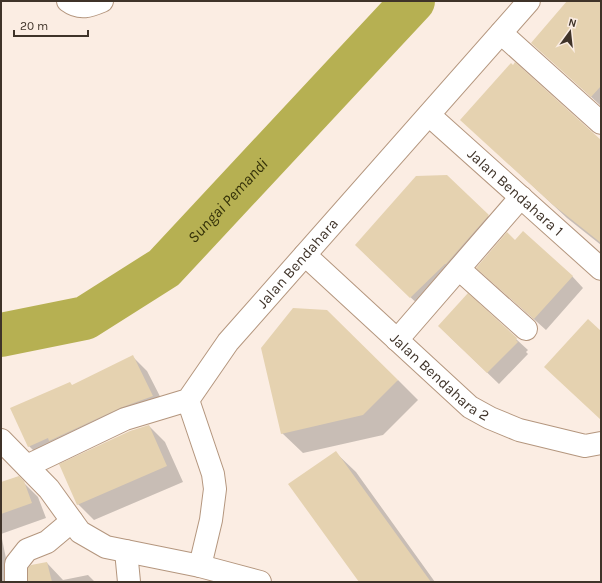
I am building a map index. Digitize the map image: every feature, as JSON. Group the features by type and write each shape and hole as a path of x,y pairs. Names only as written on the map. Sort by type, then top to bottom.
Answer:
{"street":[{"path":"68,1 76,6 84,7 102,1"},
{"name":"Jalan Bendahara","path":"188,400 228,342 529,1"},
{"path":"501,33 600,120"},
{"name":"Jalan Bendahara 1","path":"429,115 601,269"},
{"path":"398,340 521,197"},
{"name":"Jalan Bendahara 2","path":"305,255 470,407 490,418 519,430 585,446 601,443"},
{"path":"459,269 526,329"},
{"path":"27,466 125,419 188,400 213,474 215,489 211,520 200,566"},
{"path":"1,440 49,489 80,532 106,547 200,566 260,582"},
{"path":"16,582 16,564 27,550 47,542 72,520"},
{"path":"126,551 129,582"}],"building":[{"path":"567,1 601,1 601,86 591,97 531,43"},
{"path":"515,62 601,140 601,243 552,204 460,120 511,63 513,65"},
{"path":"447,175 489,215 446,264 410,298 355,245 416,176"},
{"path":"523,231 573,276 534,319 476,268 507,232 515,240"},
{"path":"468,293 517,338 516,340 518,342 487,373 438,326"},
{"path":"293,308 327,310 398,380 363,415 281,434 261,348"},
{"path":"588,319 601,331 601,420 544,367"},
{"path":"133,355 153,396 120,408 49,441 48,438 28,447 10,408 70,382 72,385"},
{"path":"149,425 167,466 77,505 59,464 130,431"},
{"path":"336,451 431,582 359,582 288,484"},
{"path":"19,476 24,481 32,503 1,514 1,482"},
{"path":"47,562 52,582 28,582 28,568 31,565"}],"waterway":[{"name":"Sungai Pemandi","path":"1,335 85,318 164,268 413,1"}]}
